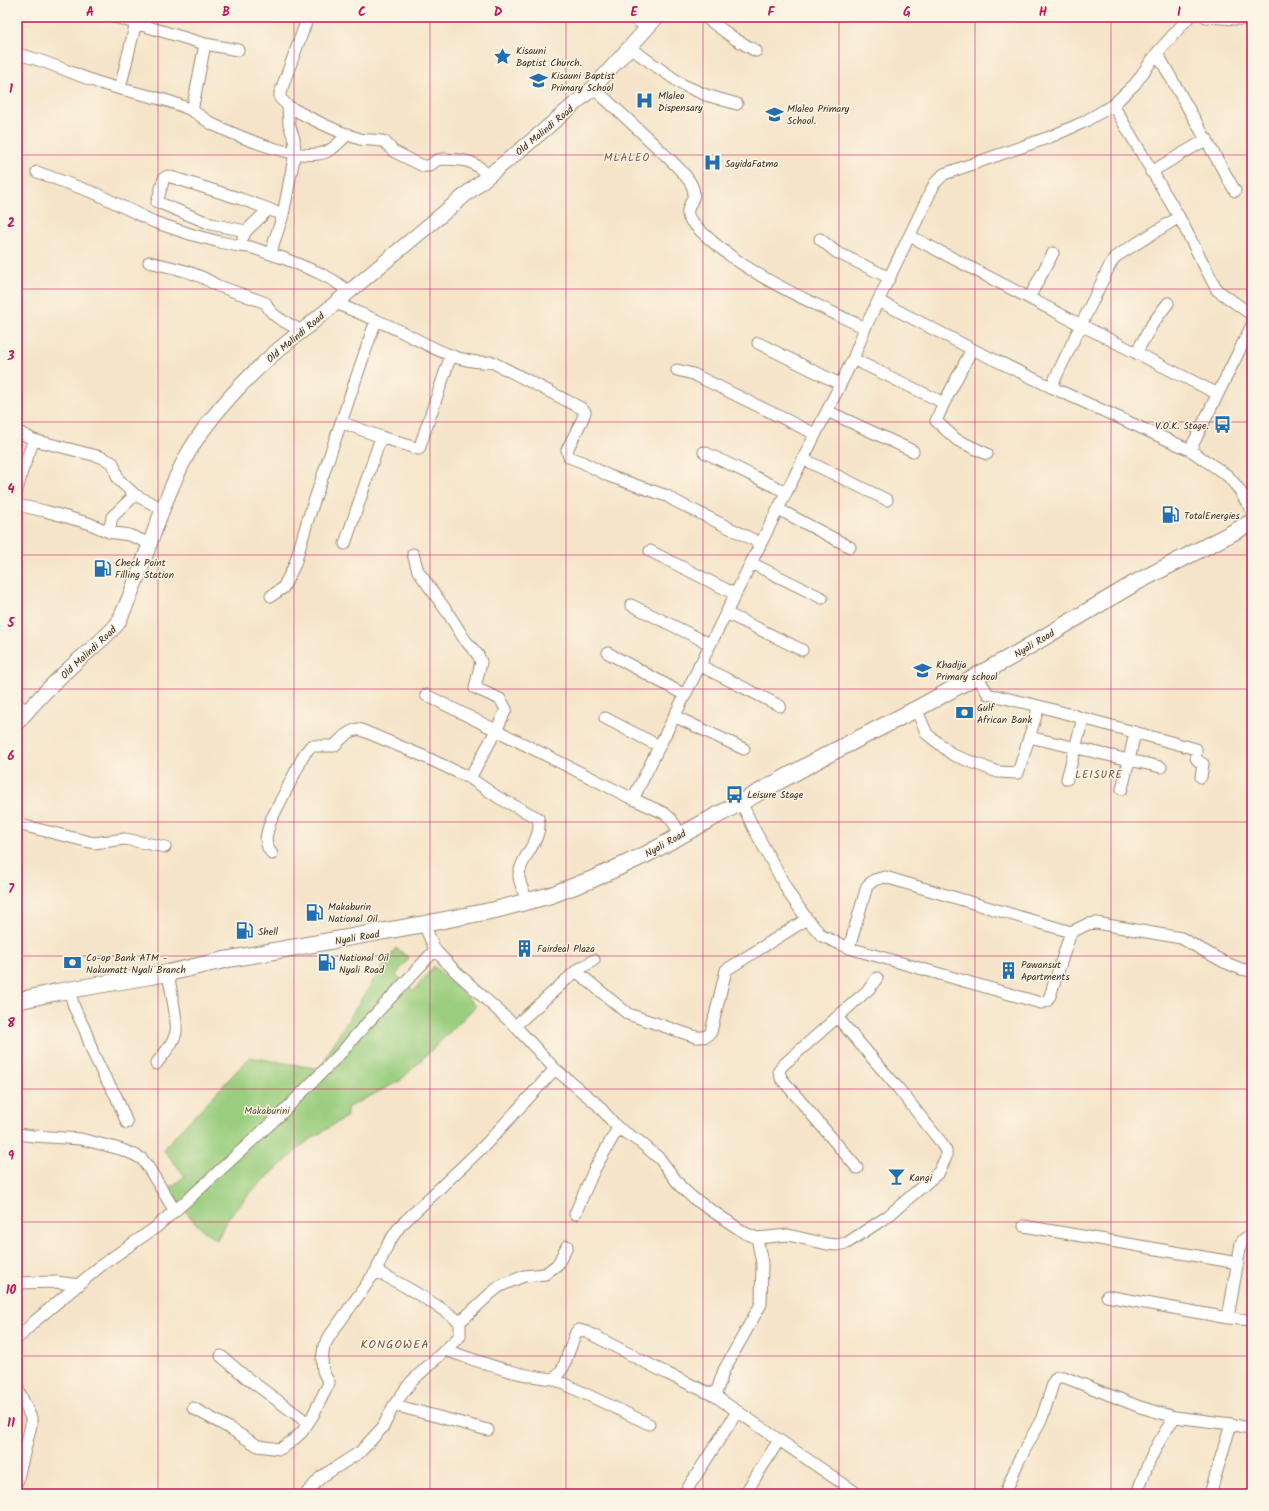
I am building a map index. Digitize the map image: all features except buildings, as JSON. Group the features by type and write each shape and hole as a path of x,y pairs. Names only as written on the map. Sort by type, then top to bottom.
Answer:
{"highway":[{"name":"Nyali Road","path":"17,1001 69,989 168,973 224,960 495,910 551,895 599,877 647,854 824,757 977,676 1135,583 1252,522"}],"main road":[{"name":"Old Malindi Road","path":"20,713 118,623 151,544 162,509 186,457 214,417 232,396 270,357 529,143 593,88 657,17"}],"street":[{"path":"115,17 137,20 205,44 238,50"},
{"path":"308,17 280,93 280,98 288,106 309,118 348,134 367,140 385,142 393,151 423,166 430,166 437,160 461,160 470,162 479,167 488,176"},
{"path":"632,17 647,28"},
{"path":"705,17 735,39 756,51"},
{"path":"633,799 853,359 865,328 934,183 944,174 1050,137 1084,122 1113,105 1135,84 1157,52 1189,17"},
{"path":"1206,17 1248,19"},
{"path":"120,88 137,20"},
{"path":"192,111 205,44"},
{"path":"630,48 683,85 706,95 737,104"},
{"path":"1157,52 1234,190"},
{"path":"17,54 33,57 71,73 120,88 153,96 192,111 214,125 253,142 282,150 308,155 325,153 348,134"},
{"path":"593,88 677,167 692,186 694,196 687,214 691,221 717,246 729,256 788,291 865,328"},
{"path":"1113,105 1151,172 1179,217 1217,290 1252,315"},
{"path":"271,254 283,215 295,152 294,139 289,124 288,106"},
{"path":"1151,172 1206,139"},
{"path":"37,172 97,194 154,222 193,235 239,246 250,247 271,254 317,272 333,280 348,291"},
{"path":"246,231 211,224 157,202 164,178 168,176 185,181 283,215"},
{"path":"239,246 246,231 269,209"},
{"path":"1051,387 1115,257 1179,217"},
{"path":"910,236 1081,326 1218,394"},
{"path":"820,239 836,252 890,278"},
{"path":"1029,298 1053,253"},
{"path":"149,262 178,269 210,280 216,285 266,303 274,315 302,331"},
{"path":"879,301 972,349 1051,387 1190,450 1228,476 1238,488 1252,511"},
{"path":"336,303 397,329 424,345 479,363 492,362 581,408 585,412 567,450 569,457 609,476 667,496 760,543"},
{"path":"1136,353 1152,323 1168,303"},
{"path":"271,596 283,588 295,564 308,519 376,320"},
{"path":"1190,450 1252,324"},
{"path":"758,343 840,384"},
{"path":"972,349 936,421 957,440 987,454"},
{"path":"341,422 419,449 451,355"},
{"path":"853,359 944,403"},
{"path":"677,370 693,374 815,434"},
{"path":"827,411 913,451"},
{"path":"17,431 34,440 101,457 113,463 118,479 135,495 162,509"},
{"path":"345,544 381,437"},
{"path":"17,490 22,471 34,440"},
{"path":"704,452 786,492"},
{"path":"802,459 887,500"},
{"path":"109,532 112,517 135,495"},
{"path":"17,505 45,510 81,521 109,532 129,535 151,544"},
{"path":"778,510 850,548"},
{"path":"650,551 735,594"},
{"path":"413,554 418,571 465,640 478,655 480,662 475,688 500,699 506,709 496,731 470,778"},
{"path":"751,563 822,598"},
{"path":"631,605 710,644"},
{"path":"726,613 802,650"},
{"path":"608,653 685,695"},
{"path":"700,665 780,706"},
{"path":"977,676 988,694 1039,706 1196,749 1195,757 1197,761 1203,764 1201,777"},
{"path":"426,695 633,799 664,813 671,819 681,835"},
{"path":"916,709 927,734 953,755 998,772 1018,773 1039,706"},
{"path":"674,716 744,749"},
{"path":"605,718 659,746"},
{"path":"1067,780 1074,748 1083,718"},
{"path":"272,854 267,847 267,832 305,753 311,746 334,746 352,730 359,729 470,778 499,798 538,818 540,825 538,834 521,868 519,876 527,901"},
{"path":"1122,789 1135,732"},
{"path":"1030,737 1161,767"},
{"path":"741,802 790,895 807,919 822,936 849,948 1041,1003 1047,1001 1050,996 1071,932"},
{"path":"17,824 94,843 125,839 165,847"},
{"path":"849,948 867,886 874,880 885,877 1071,932 1088,924 1096,923 1181,938 1224,962 1241,969 1252,971"},
{"path":"576,971 628,1014 696,1037 704,1037 708,1036 711,1032 726,970 807,919"},
{"path":"424,924 435,950 454,970 515,1026 555,1069 597,1104 618,1128 640,1142 660,1159 682,1187 693,1198 745,1233 757,1238 788,1235 827,1244 837,1245 847,1243 888,1216 939,1172 944,1164 946,1151 940,1141 898,1088 837,1017"},
{"path":"17,1339 103,1264 155,1228 232,1160 309,1087 435,950"},
{"path":"515,1026 576,971 594,960"},
{"path":"156,1064 170,1045 176,1033 168,973"},
{"path":"857,1168 781,1078 779,1071 782,1066 868,989 877,978"},
{"path":"69,989 74,1007 85,1030 93,1053 116,1096 127,1123"},
{"path":"193,1408 258,1446 280,1449 302,1432 329,1383 323,1371 322,1360 324,1346 376,1271 389,1242 400,1226 486,1144 555,1069"},
{"path":"575,1214 594,1170 618,1128"},
{"path":"17,1134 81,1139 120,1149 134,1155 142,1159 148,1167 175,1211"},
{"path":"1024,1226 1238,1263"},
{"path":"1228,1318 1241,1243 1243,1238 1246,1236 1252,1236"},
{"path":"715,1396 724,1370 761,1304 762,1263 757,1238"},
{"path":"306,1494 321,1477 360,1452 383,1427 394,1405 412,1382 460,1336 460,1322 500,1286 524,1276 545,1274 558,1264 567,1246"},
{"path":"376,1271 418,1294 460,1322"},
{"path":"17,1283 56,1282 79,1285"},
{"path":"1107,1296 1228,1318 1252,1320"},
{"path":"554,1379 563,1368 576,1332 579,1330 587,1332 666,1373 715,1396 858,1494"},
{"path":"445,1350 511,1372 554,1379 649,1424"},
{"path":"221,1356 247,1378 308,1423"},
{"path":"1005,1494 1018,1462 1042,1418 1054,1381 1057,1377 1064,1377 1140,1406 1175,1417 1231,1424 1252,1429"},
{"path":"17,1388 31,1418 31,1425 17,1482"},
{"path":"394,1405 488,1430"},
{"path":"684,1494 737,1412"},
{"path":"1137,1494 1144,1473 1162,1434 1175,1417"},
{"path":"1210,1494 1231,1424"},
{"path":"745,1494 779,1440"}],"green space":[{"name":"Makaburini","path":"396,948 409,958 396,975 414,991 434,966 476,1006 401,1080 347,1108 347,1116 305,1143 251,1192 227,1219 217,1240 209,1235 196,1224 169,1189 185,1176 163,1149 250,1057 320,1069 347,1022"}],"place":[{"name":"Kisauni Baptist Church.","path":"503,56"},
{"name":"Kisauni Baptist Primary School","path":"538,81"},
{"name":"Mlaleo Dispensary","path":"645,101"},
{"name":"Mlaleo Primary School.","path":"774,114"},
{"name":"SayidaFatma","path":"712,163"},
{"name":"V.O.K. Stage.","path":"1222,425"},
{"name":"TotalEnergies","path":"1171,515"},
{"name":"Check Point Filling Station","path":"102,568"},
{"name":"Khadija Primary school","path":"923,670"},
{"name":"Gulf African Bank","path":"964,713"},
{"name":"Leisure Stage","path":"734,794"},
{"name":"Makaburin National Oil","path":"315,912"},
{"name":"Shell","path":"245,931"},
{"name":"Fairdeal Plaza","path":"524,948"},
{"name":"Co-op Bank ATM - Nakumatt Nyali Branch","path":"73,963"},
{"name":"National Oil Nyali Road","path":"326,963"},
{"name":"Pawansut Apartments","path":"1008,970"},
{"name":"Kangi","path":"896,1177"}],"district":[{"name":"MLALEO","path":"627,157"},
{"name":"LEISURE","path":"1099,774"},
{"name":"KONGOWEA","path":"395,1344"}]}
